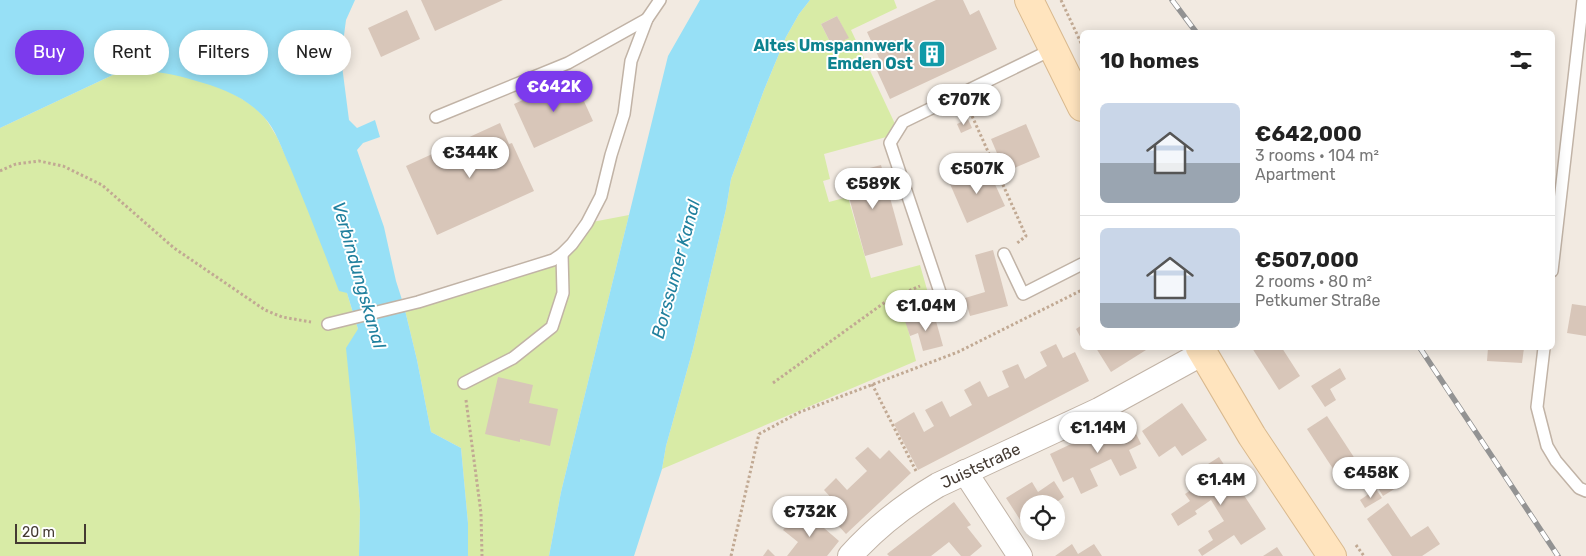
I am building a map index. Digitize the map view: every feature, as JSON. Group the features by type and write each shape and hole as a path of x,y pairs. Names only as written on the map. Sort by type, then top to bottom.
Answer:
{"main road":[{"path":"1030,0 1080,103"},
{"path":"1201,350 1252,436 1332,556"}],"street":[{"name":"Juiststraße","path":"850,556 893,515 926,492 1099,410 1201,350"},
{"path":"966,472 1020,556"}],"lane":[{"path":"328,324 418,302 553,260 562,254 572,244 587,223 601,196 624,114 631,61 648,19 660,0"},
{"path":"1555,245 1583,0"},
{"path":"436,117 568,63 648,19"},
{"path":"947,313 890,143 903,122 1053,49"},
{"path":"464,383 513,358 552,327 563,293 562,254"},
{"path":"1004,254 1023,294 1080,265"},
{"path":"1544,350 1537,406 1547,446 1556,462 1579,488 1586,491"}],"path":[{"path":"1061,0 1080,41"},
{"path":"962,93 1026,236 1004,254"},
{"path":"0,171 16,164 39,161 63,166 102,185 174,248 265,310 282,317 328,324"},
{"path":"773,383 888,300 936,279"},
{"path":"731,556 759,434 800,412 958,352 1080,291"},
{"path":"464,383 480,513 482,556"},
{"path":"872,384 926,492"}],"green space":[{"path":"810,0 894,0 897,8 851,30 896,126 890,136 824,154 830,179 823,181 829,202 848,197 871,278 920,265 934,314 906,321 916,361 662,469 666,446 693,349 726,209 731,179 764,90 786,37 799,14","holes":["837,16 848,38 832,46 821,24"]},
{"path":"169,73 198,80 214,85 243,99 266,119 277,137 347,293 358,329 355,440 360,510 359,556 0,556 0,128 113,75 169,75"},
{"path":"629,215 561,492 549,556 468,556 468,523 461,448 431,432 404,306 553,260 587,223"}],"water":[{"name":"Verbindungskanal","path":"0,0 355,0 346,20 345,30 278,30 278,75 343,75 349,120 357,128 375,120 380,137 363,143 357,150 384,227 417,360 431,432 461,448 468,523 468,556 359,556 360,510 346,348 358,329 347,293 339,291 275,133 268,121 256,109 222,89 169,74 169,30 94,30 94,75 113,75 0,128"},
{"name":"Borssumer Kanal","path":"700,0 810,0 799,14 786,37 731,179 726,209 693,349 666,446 662,469 634,556 549,556 561,492 668,56"}],"building":[{"path":"421,0 503,0 435,31"},
{"name":"Altes Umspannwerk Emden Ost","path":"936,0 963,0 970,15 979,10 997,49 890,99 873,62 879,58 867,32"},
{"path":"407,10 420,39 381,57 368,28"},
{"path":"837,16 849,38 832,46 821,24"},
{"path":"573,77 593,121 534,148 514,104"},
{"path":"968,119 972,128 961,133 957,124"},
{"path":"500,123 509,144 512,143 534,191 437,235 406,166"},
{"path":"1026,124 1040,157 1005,172 991,139"},
{"path":"881,165 903,245 865,256 843,175"},
{"path":"987,167 1005,206 967,223 950,184"},
{"path":"993,250 1008,306 970,316 965,298 985,292 975,255"},
{"path":"1572,304 1586,306 1586,336 1567,333"},
{"path":"934,314 943,346 923,351 918,333 910,336 905,321"},
{"path":"1080,326 1080,336 1076,329"},
{"path":"1056,344 1063,358 1075,352 1089,381 918,470 894,424 914,412 924,432 934,426 925,410 942,401 950,417 972,405 964,390 980,381 988,397 1009,387 1002,371 1018,364 1025,379 1047,366 1040,352"},
{"path":"1097,350 1146,350 1111,372"},
{"path":"1253,350 1283,350 1300,376 1279,390"},
{"path":"1488,350 1524,350 1522,363 1487,361"},
{"path":"1340,368 1346,379 1330,389 1336,400 1325,407 1311,386"},
{"path":"498,377 533,385 529,403 558,409 550,446 520,439 520,442 485,434"},
{"path":"1182,403 1207,440 1182,456 1175,446 1159,457 1142,431"},
{"path":"1327,416 1359,465 1339,478 1307,429"},
{"path":"1128,417 1141,444 1129,450 1137,468 1120,476 1111,459 1090,469 1098,486 1081,494 1073,477 1063,482 1050,454"},
{"path":"868,447 880,459 889,450 911,473 846,534 825,511 835,502 824,490 836,478 847,490 867,471 855,458"},
{"path":"1219,457 1266,529 1241,545 1234,535 1202,556 1198,550 1213,540 1208,531 1224,521 1211,500 1195,511 1197,514 1178,526 1171,514 1190,501 1185,494 1200,484 1194,473"},
{"path":"1383,467 1396,488 1383,496 1370,475"},
{"path":"1054,481 1063,495 1020,495 1020,520 1006,498 1032,482 1038,492"},
{"path":"1376,489 1382,498 1365,508 1360,500"},
{"path":"954,502 971,525 967,527 982,546 970,556 961,556 949,542 931,556 889,556 887,554"},
{"path":"1388,503 1411,537 1428,526 1440,544 1422,556 1392,556 1367,519"},
{"path":"798,512 815,525 817,522 839,541 827,556 787,556 798,542 783,530"},
{"path":"1072,544 1078,554 1094,544 1102,556 1055,556"},
{"path":"1277,547 1283,556 1263,556"},
{"path":"768,549 775,556 763,556"}],"railway":[{"path":"1172,0 1194,30"},
{"path":"1421,350 1558,556"}],"place":[{"name":"Altes Umspannwerk Emden Ost","path":"932,54"}]}
